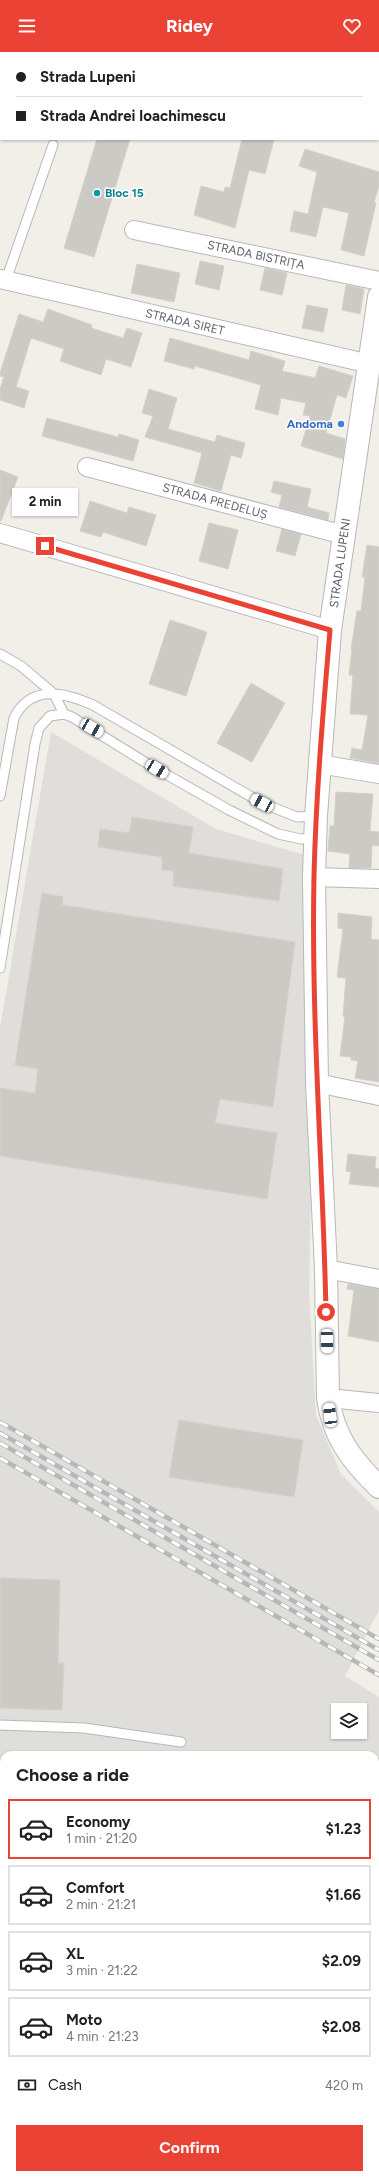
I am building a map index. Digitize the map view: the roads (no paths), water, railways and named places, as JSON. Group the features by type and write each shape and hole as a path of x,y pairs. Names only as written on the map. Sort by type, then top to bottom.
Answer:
{"street":[{"name":"STRADA BISTRIȚA","path":"134,230 379,280"},
{"name":"STRADA SIRET","path":"3,280 370,364"},
{"name":"STRADA LUPENI","path":"379,297 330,630 319,764 314,877 317,1083 326,1270 328,1398 330,1415 342,1443 352,1458 379,1486"},
{"name":"STRADA PREDELUȘ","path":"87,467 344,535"},
{"path":"0,533 330,630"},
{"path":"319,764 379,774"},
{"path":"314,877 379,879"},
{"path":"317,1083 379,1096"},
{"path":"326,1270 379,1279"},
{"path":"328,1398 379,1403"}],"lane":[{"path":"3,280 53,145"},
{"path":"0,654 21,666 54,694 64,714"},
{"path":"0,796 14,718 18,709 32,698 54,694 71,696 92,705 239,791 274,809 297,817 316,816"},
{"path":"0,968 37,735 46,719 56,714 64,714 72,717 176,781 250,821 290,837 315,838"},
{"path":"0,1725 84,1728 181,1742"}],"railway":[{"path":"0,1422 379,1639"},
{"path":"0,1433 379,1650"},
{"path":"0,1443 379,1660"},
{"path":"0,1458 379,1675"}],"place":[{"name":"Bloc 15","path":"97,193"},
{"name":"Andoma","path":"341,424"}]}
